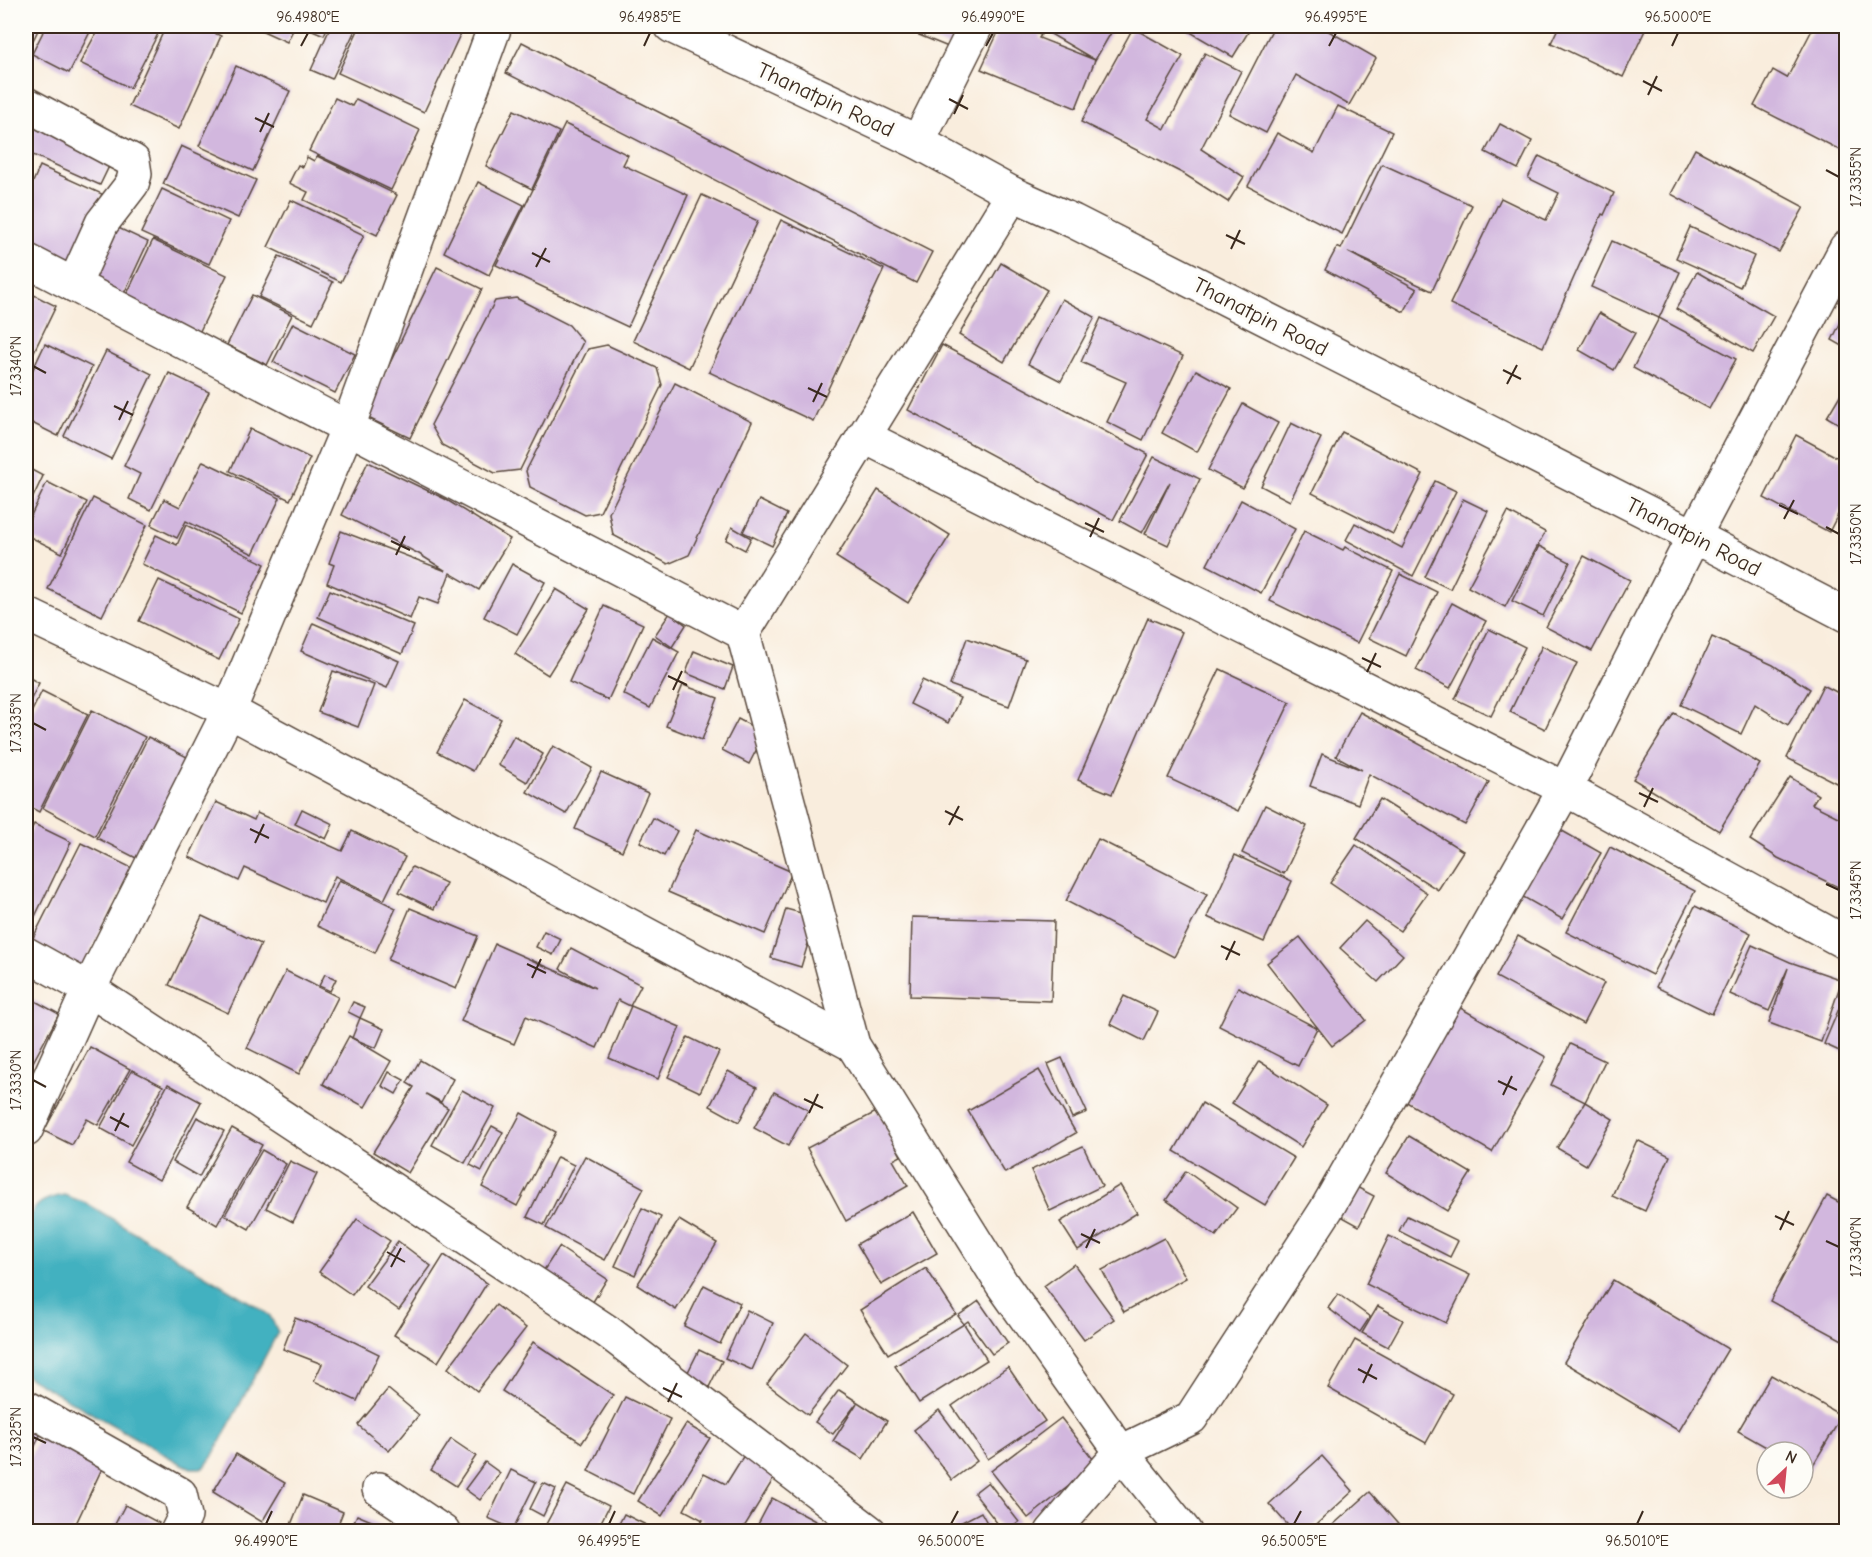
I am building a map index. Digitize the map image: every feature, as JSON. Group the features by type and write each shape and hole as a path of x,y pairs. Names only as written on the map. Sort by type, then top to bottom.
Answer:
{"street":[{"path":"26,1130 89,989 229,711 348,427 495,26"},
{"name":"Thanatpin Road","path":"671,26 918,142 1013,194 1083,226 1846,615"},
{"path":"918,142 976,26"},
{"path":"26,105 133,161 135,174 132,183 102,223 74,285"},
{"path":"1013,194 743,633 853,1045 1002,1284 1121,1452 1185,1532"},
{"path":"1052,1532 1121,1452 1191,1418 1326,1210 1565,789 1694,536 1846,248"},
{"path":"26,260 743,633"},
{"path":"865,437 1565,789 1846,943"},
{"path":"26,614 229,711 853,1045"},
{"path":"26,954 89,989 608,1332 870,1532"},
{"path":"26,1407 180,1494 184,1516 177,1532"},
{"path":"379,1489 443,1532"}],"water":[{"path":"64,1195 86,1203 270,1316 278,1332 204,1468 191,1468 176,1461 26,1376 26,1222 40,1203"}],"building":[{"path":"26,26 40,26 26,55"},
{"path":"46,26 93,26 69,73 32,54"},
{"path":"100,26 162,26 130,88 80,63"},
{"path":"166,26 200,26 221,36 179,129 129,106"},
{"path":"252,26 295,26 287,42"},
{"path":"303,26 328,26 324,35"},
{"path":"331,26 357,26 332,79 311,70"},
{"path":"360,26 464,26 424,112 338,73"},
{"path":"897,26 963,26 953,49"},
{"path":"1001,26 1020,26 1041,35 1039,38 1095,60 1076,108 981,69"},
{"path":"1037,26 1115,26 1095,60"},
{"path":"1180,26 1252,26 1233,57"},
{"path":"1274,26 1320,26 1376,58 1349,105 1296,75 1266,133 1229,114"},
{"path":"1559,26 1647,26 1623,77 1551,43"},
{"path":"1808,26 1846,26 1846,153 1754,106 1773,70 1787,78 1813,28"},
{"path":"1133,28 1183,56 1147,119 1165,129 1205,53 1241,71 1201,149 1244,177 1228,202 1184,174 1081,122"},
{"path":"522,42 932,252 916,283 506,73"},
{"path":"236,66 290,91 253,171 199,146"},
{"path":"335,98 352,106 356,99 420,130 391,190 309,151"},
{"path":"1338,106 1392,132 1342,234 1248,186 1277,133 1314,153"},
{"path":"514,110 559,132 532,189 486,166"},
{"path":"26,120 112,160 100,185 33,155 26,171"},
{"path":"565,124 628,155 623,165 688,195 628,327 496,265"},
{"path":"1500,124 1532,141 1518,169 1485,152"},
{"path":"181,146 256,180 238,218 163,184"},
{"path":"1695,149 1804,207 1779,252 1671,194"},
{"path":"317,156 397,195 377,235 304,200 308,192 289,183 298,165 303,167 307,157 314,161"},
{"path":"1539,156 1614,193 1604,215 1602,214 1543,347 1450,304 1501,198 1546,220 1559,193 1528,178"},
{"path":"1382,164 1472,205 1432,291 1348,252 1417,289 1404,312 1325,270 1337,247 1341,249"},
{"path":"40,166 102,194 69,267 26,247 26,198"},
{"path":"478,182 524,205 489,275 444,252"},
{"path":"162,189 229,221 209,264 141,233"},
{"path":"702,195 758,221 689,368 633,341"},
{"path":"291,200 364,235 341,282 268,247"},
{"path":"781,220 884,269 813,421 709,372"},
{"path":"110,224 148,242 122,298 83,280"},
{"path":"1690,227 1754,256 1740,287 1676,258"},
{"path":"153,240 227,275 198,335 124,300"},
{"path":"1612,241 1680,272 1659,318 1591,287"},
{"path":"279,256 333,282 313,323 259,297"},
{"path":"1001,263 1047,290 1004,362 959,335"},
{"path":"437,267 482,289 410,438 364,416"},
{"path":"1697,272 1774,316 1753,353 1676,309"},
{"path":"26,291 56,306 26,368"},
{"path":"252,295 292,315 267,365 227,345"},
{"path":"516,298 569,325 583,342 520,470 495,473 442,445 431,425 495,301"},
{"path":"1062,299 1095,317 1061,381 1028,364"},
{"path":"1846,312 1846,348 1832,340"},
{"path":"1599,313 1635,333 1614,370 1579,350"},
{"path":"1101,318 1183,356 1143,440 1107,422 1126,382 1081,362"},
{"path":"1659,318 1736,359 1709,409 1633,368"},
{"path":"293,323 355,354 335,393 273,362"},
{"path":"45,344 92,367 58,436 26,420 26,384"},
{"path":"607,345 657,368 662,385 600,512 585,515 530,487 526,471 588,349"},
{"path":"942,345 1148,454 1113,520 908,410"},
{"path":"106,351 152,374 111,459 64,436"},
{"path":"1196,370 1231,389 1197,452 1162,433"},
{"path":"169,373 209,392 151,510 129,499 140,474 124,466"},
{"path":"675,383 752,422 689,555 668,564 613,535 609,513"},
{"path":"1846,385 1846,428 1827,417"},
{"path":"1243,404 1278,423 1243,488 1208,470"},
{"path":"1291,423 1321,438 1290,501 1261,486"},
{"path":"250,429 310,458 290,500 230,471"},
{"path":"1342,432 1423,474 1393,534 1312,493"},
{"path":"1796,435 1846,462 1846,499 1829,532 1764,498"},
{"path":"1154,457 1200,479 1168,545 1145,534 1170,482 1142,533 1120,521"},
{"path":"203,461 280,498 253,554 186,521 177,538 151,525 164,499 180,507"},
{"path":"368,462 445,499 510,539 479,590 450,573 438,604 419,597 410,619 327,583 334,565 329,563 341,531 446,571 419,554 342,515"},
{"path":"26,467 43,476 26,512"},
{"path":"1435,481 1456,491 1413,576 1346,540 1355,523 1402,548"},
{"path":"47,482 87,502 62,553 26,535 26,526"},
{"path":"878,490 950,535 908,603 836,557"},
{"path":"93,498 147,525 102,616 48,589"},
{"path":"1463,499 1488,511 1450,589 1425,577"},
{"path":"759,500 787,514 772,546 743,532"},
{"path":"1241,500 1295,529 1261,593 1207,565"},
{"path":"1508,512 1545,532 1505,607 1468,587"},
{"path":"186,525 265,564 241,613 142,564 156,535 177,545"},
{"path":"732,527 751,538 745,550 726,540"},
{"path":"1304,531 1343,550 1345,547 1393,571 1357,643 1270,601"},
{"path":"1539,546 1570,562 1543,616 1512,601"},
{"path":"1584,556 1630,580 1592,651 1546,627"},
{"path":"512,564 545,582 517,634 484,617"},
{"path":"1400,574 1437,592 1406,656 1369,638"},
{"path":"159,580 239,619 219,660 139,621"},
{"path":"556,589 589,609 548,675 515,654"},
{"path":"330,590 414,626 402,654 318,617"},
{"path":"1452,603 1486,621 1450,688 1416,670"},
{"path":"604,606 643,624 608,700 569,682"},
{"path":"670,613 686,625 672,647 655,635"},
{"path":"1148,618 1182,632 1112,794 1078,780"},
{"path":"313,623 399,661 387,688 301,651"},
{"path":"1489,629 1525,647 1491,716 1455,699"},
{"path":"652,637 679,652 650,708 623,694"},
{"path":"1712,637 1773,665 1810,689 1788,725 1755,704 1741,734 1681,705"},
{"path":"967,638 1026,659 1009,706 950,685"},
{"path":"1542,646 1577,663 1545,729 1510,712"},
{"path":"694,651 733,667 725,689 686,673"},
{"path":"1220,669 1290,702 1238,811 1168,778"},
{"path":"333,671 374,685 358,727 318,712"},
{"path":"26,676 39,683 26,709"},
{"path":"922,680 960,698 948,723 910,704"},
{"path":"683,685 718,698 702,740 666,726"},
{"path":"1823,685 1846,697 1846,788 1787,758"},
{"path":"42,691 88,714 39,812 26,805 26,723"},
{"path":"465,700 501,719 473,771 437,752"},
{"path":"92,710 145,737 95,836 43,808"},
{"path":"1360,712 1489,782 1465,825 1369,774 1358,804 1310,786 1322,754 1362,770 1336,756"},
{"path":"1674,713 1760,764 1719,831 1633,779"},
{"path":"738,719 765,733 749,764 722,750"},
{"path":"514,736 543,754 527,782 498,765"},
{"path":"148,737 189,758 138,859 97,838"},
{"path":"553,746 592,768 566,814 527,792"},
{"path":"601,772 648,793 622,851 575,829"},
{"path":"1790,777 1818,795 1812,804 1846,821 1846,891 1778,858 1750,840"},
{"path":"1380,799 1463,851 1438,890 1356,838"},
{"path":"216,802 254,820 257,813 342,851 352,831 405,857 384,900 335,876 323,903 245,868 239,881 189,857"},
{"path":"1265,805 1307,826 1284,874 1242,853"},
{"path":"302,809 333,824 326,839 295,824"},
{"path":"653,818 677,831 664,856 640,842"},
{"path":"34,824 71,842 26,935 26,840"},
{"path":"1557,828 1601,853 1562,919 1518,894"},
{"path":"696,830 792,872 765,934 668,892"},
{"path":"1098,839 1207,894 1174,957 1066,901"},
{"path":"81,843 132,868 82,967 31,942"},
{"path":"1356,845 1427,893 1400,931 1330,883"},
{"path":"1610,847 1695,891 1652,975 1566,932"},
{"path":"1235,855 1292,881 1264,942 1207,917"},
{"path":"412,867 446,883 434,909 399,892"},
{"path":"339,880 396,908 375,953 317,926"},
{"path":"1695,906 1751,933 1712,1014 1656,987"},
{"path":"410,908 478,936 456,989 388,960"},
{"path":"786,909 816,917 801,967 771,958"},
{"path":"202,916 261,944 228,1013 169,985"},
{"path":"912,917 1054,921 1051,1001 910,996"},
{"path":"1365,921 1403,955 1378,982 1340,948"},
{"path":"544,931 561,939 553,955 536,947"},
{"path":"1518,936 1604,983 1583,1024 1496,977"},
{"path":"1300,937 1366,1020 1332,1046 1267,963"},
{"path":"495,944 595,988 560,969 571,948 641,985 630,1006 618,1000 597,1048 526,1016 514,1044 461,1021"},
{"path":"1752,945 1790,962 1842,980 1821,1042 1769,1023 1788,968 1769,1011 1730,994"},
{"path":"286,971 338,997 299,1074 247,1048"},
{"path":"325,974 336,979 330,991 319,986"},
{"path":"1238,987 1317,1028 1298,1066 1219,1026"},
{"path":"1846,992 1846,1054 1824,1044"},
{"path":"26,996 59,1014 26,1075"},
{"path":"1124,996 1158,1012 1144,1041 1110,1024"},
{"path":"353,1002 365,1007 360,1018 348,1012"},
{"path":"631,1006 680,1027 658,1079 609,1058"},
{"path":"1457,1006 1546,1057 1492,1152 1403,1100"},
{"path":"360,1018 384,1029 376,1048 352,1038"},
{"path":"349,1036 391,1061 365,1107 323,1084"},
{"path":"688,1037 719,1052 700,1092 668,1077"},
{"path":"1570,1044 1605,1061 1585,1102 1551,1085"},
{"path":"90,1047 130,1069 98,1125 87,1119 72,1145 44,1131"},
{"path":"1062,1058 1087,1112 1072,1118 1048,1064"},
{"path":"420,1060 453,1079 441,1102 426,1094 448,1108 408,1173 373,1152 414,1087 407,1083"},
{"path":"1259,1061 1327,1105 1301,1147 1232,1103"},
{"path":"132,1070 163,1086 131,1145 100,1128"},
{"path":"1039,1070 1076,1133 1005,1173 968,1111"},
{"path":"728,1071 757,1087 739,1122 710,1106"},
{"path":"389,1072 404,1080 396,1094 382,1086"},
{"path":"168,1084 201,1102 159,1180 126,1162"},
{"path":"462,1090 495,1108 465,1163 432,1145"},
{"path":"774,1092 808,1110 788,1146 754,1128"},
{"path":"1585,1102 1613,1119 1586,1165 1557,1148"},
{"path":"1202,1103 1294,1158 1265,1205 1174,1151"},
{"path":"878,1111 901,1156 893,1160 908,1186 846,1221 807,1148"},
{"path":"521,1113 556,1132 517,1206 482,1187"},
{"path":"197,1117 224,1131 199,1177 173,1162"},
{"path":"492,1126 503,1132 482,1171 470,1165"},
{"path":"232,1128 262,1145 217,1225 187,1207"},
{"path":"1409,1136 1471,1173 1447,1211 1386,1173"},
{"path":"1637,1140 1670,1156 1645,1211 1612,1196"},
{"path":"1083,1146 1102,1186 1050,1211 1031,1170"},
{"path":"262,1150 286,1164 249,1229 225,1215"},
{"path":"585,1156 644,1188 605,1260 546,1228"},
{"path":"557,1157 574,1165 544,1225 527,1217"},
{"path":"290,1161 317,1174 293,1222 266,1208"},
{"path":"1186,1171 1237,1208 1216,1236 1166,1200"},
{"path":"1345,1181 1374,1196 1359,1226 1330,1210"},
{"path":"1120,1185 1137,1213 1078,1250 1060,1222"},
{"path":"1827,1196 1846,1206 1846,1342 1770,1301"},
{"path":"642,1208 661,1217 635,1275 615,1266"},
{"path":"913,1212 937,1253 881,1285 857,1244"},
{"path":"1407,1216 1458,1241 1450,1257 1399,1231"},
{"path":"357,1219 390,1241 352,1295 319,1272"},
{"path":"679,1220 717,1243 676,1310 637,1285"},
{"path":"1389,1236 1470,1275 1446,1323 1366,1284"},
{"path":"1164,1238 1186,1278 1124,1312 1102,1270"},
{"path":"398,1241 431,1266 399,1310 365,1286"},
{"path":"559,1247 607,1279 591,1305 542,1273"},
{"path":"444,1255 487,1283 438,1362 394,1335"},
{"path":"1074,1264 1114,1319 1084,1340 1044,1286"},
{"path":"926,1268 956,1314 888,1354 860,1310"},
{"path":"1613,1280 1728,1349 1679,1431 1564,1362"},
{"path":"704,1285 740,1303 720,1344 684,1326"},
{"path":"1338,1294 1370,1317 1360,1332 1328,1308"},
{"path":"979,1301 1008,1343 992,1354 968,1321 964,1324 958,1316"},
{"path":"496,1305 526,1328 477,1391 448,1368"},
{"path":"1378,1306 1403,1320 1388,1347 1362,1333"},
{"path":"747,1310 773,1323 752,1370 725,1358"},
{"path":"295,1318 336,1333 379,1354 357,1401 314,1381 322,1364 283,1349"},
{"path":"964,1324 987,1360 919,1403 895,1366"},
{"path":"806,1333 847,1365 808,1415 767,1384"},
{"path":"1355,1340 1453,1394 1426,1443 1328,1388"},
{"path":"533,1342 613,1395 582,1443 502,1391"},
{"path":"699,1350 722,1361 708,1389 685,1378"},
{"path":"1008,1367 1045,1421 988,1459 952,1406"},
{"path":"1771,1375 1842,1416 1815,1462 1815,1440 1755,1441 1738,1431"},
{"path":"388,1389 419,1415 389,1451 358,1425"},
{"path":"839,1390 887,1421 863,1459 833,1441 857,1403 833,1434 815,1422"},
{"path":"625,1397 670,1419 633,1494 588,1471"},
{"path":"939,1410 977,1461 952,1480 914,1430"},
{"path":"1061,1418 1097,1464 1028,1518 991,1471"},
{"path":"26,1420 39,1426 26,1453"},
{"path":"686,1424 710,1438 662,1516 638,1501"},
{"path":"42,1431 105,1462 72,1532 26,1532 26,1465"},
{"path":"451,1439 476,1456 456,1486 431,1470"},
{"path":"236,1454 285,1483 262,1522 213,1492"},
{"path":"744,1455 776,1475 741,1532 696,1532 703,1520 684,1510 704,1473 726,1484"},
{"path":"1322,1456 1353,1491 1308,1532 1294,1532 1269,1504"},
{"path":"485,1462 500,1473 480,1500 465,1489"},
{"path":"511,1470 536,1482 513,1529 488,1518"},
{"path":"988,1482 1019,1522 1006,1532 974,1493"},
{"path":"543,1483 556,1489 543,1516 530,1509"},
{"path":"567,1485 609,1506 596,1532 551,1532 544,1528"},
{"path":"1370,1492 1403,1530 1401,1532 1325,1532"},
{"path":"303,1495 343,1512 335,1532 288,1532"},
{"path":"772,1498 836,1532 754,1532"},
{"path":"125,1505 159,1523 154,1532 111,1532"},
{"path":"981,1512 992,1532 957,1532 954,1526"},
{"path":"624,1514 660,1532 615,1532"},
{"path":"357,1515 388,1528 393,1532 349,1532"}]}
